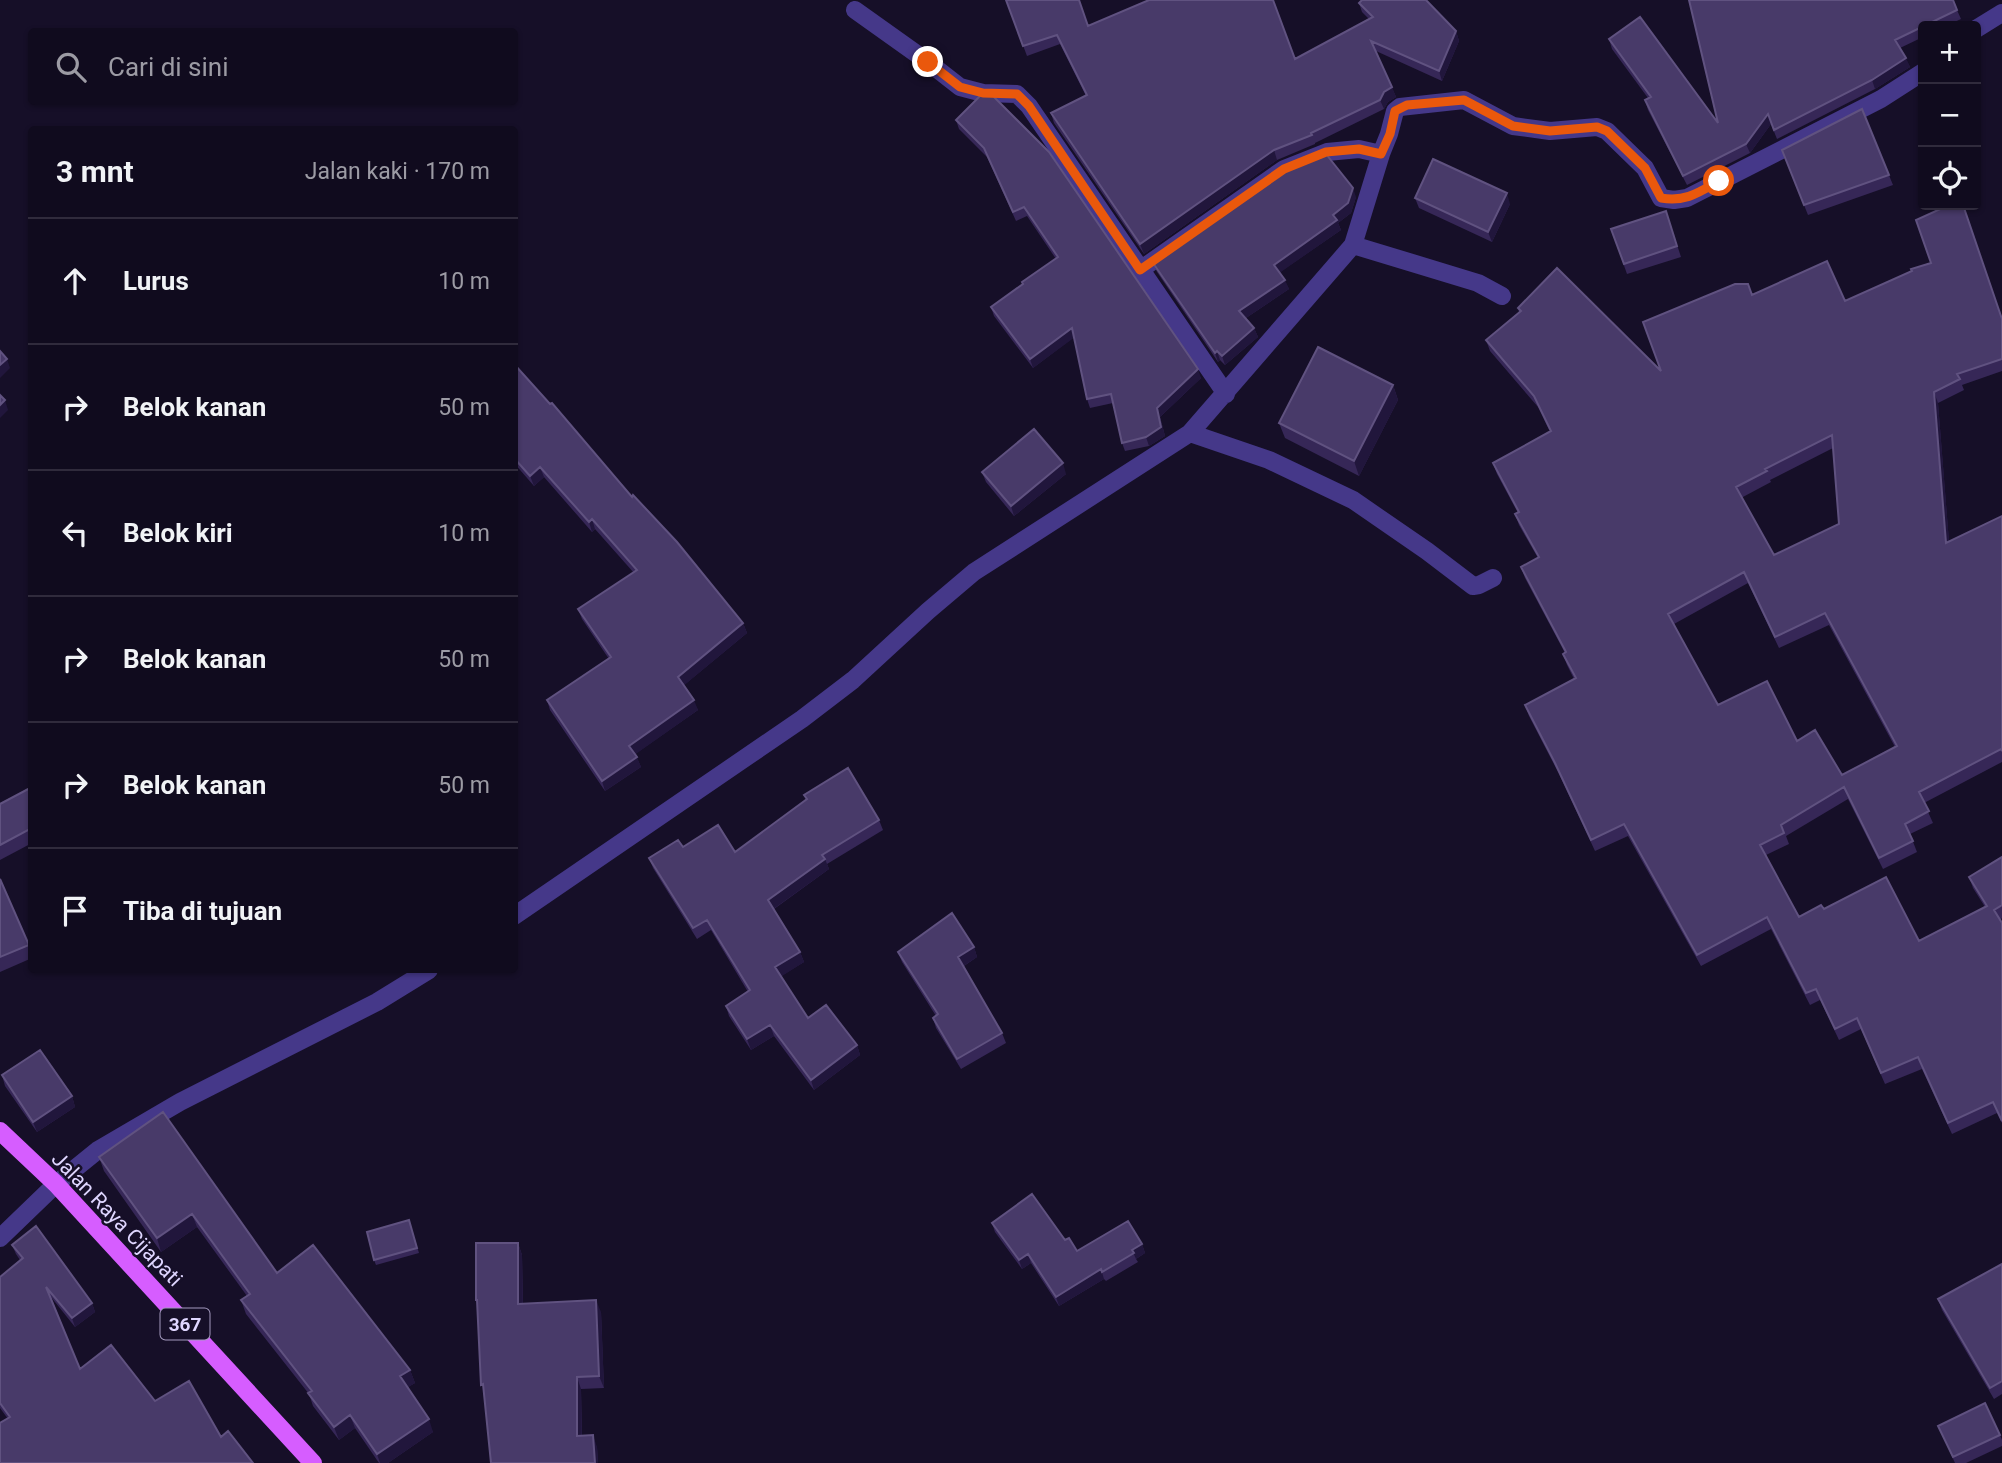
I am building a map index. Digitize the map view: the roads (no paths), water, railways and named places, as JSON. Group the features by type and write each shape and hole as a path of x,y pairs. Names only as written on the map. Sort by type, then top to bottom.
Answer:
{"main road":[{"name":"Jalan Raya Cijapati","path":"0,1131 56,1184 313,1463"}],"street":[{"path":"855,10 960,87 983,93 1017,94 1029,106 1226,394"},
{"path":"1981,26 2002,13"},
{"path":"518,913 802,719 853,680 974,572 1191,433 1353,245 1381,154 1390,134 1395,111 1400,107 1464,100 1513,126 1550,131 1597,127 1607,131 1645,168 1661,198 1674,200 1702,191 1881,99 1918,75"},
{"path":"1140,270 1284,169 1326,152 1359,149 1381,154"},
{"path":"1353,245 1478,283 1502,296"},
{"path":"1191,433 1269,460 1353,500 1473,586 1493,578"},
{"path":"0,1238 56,1184 98,1150 180,1102 377,1002 424,973"}]}
